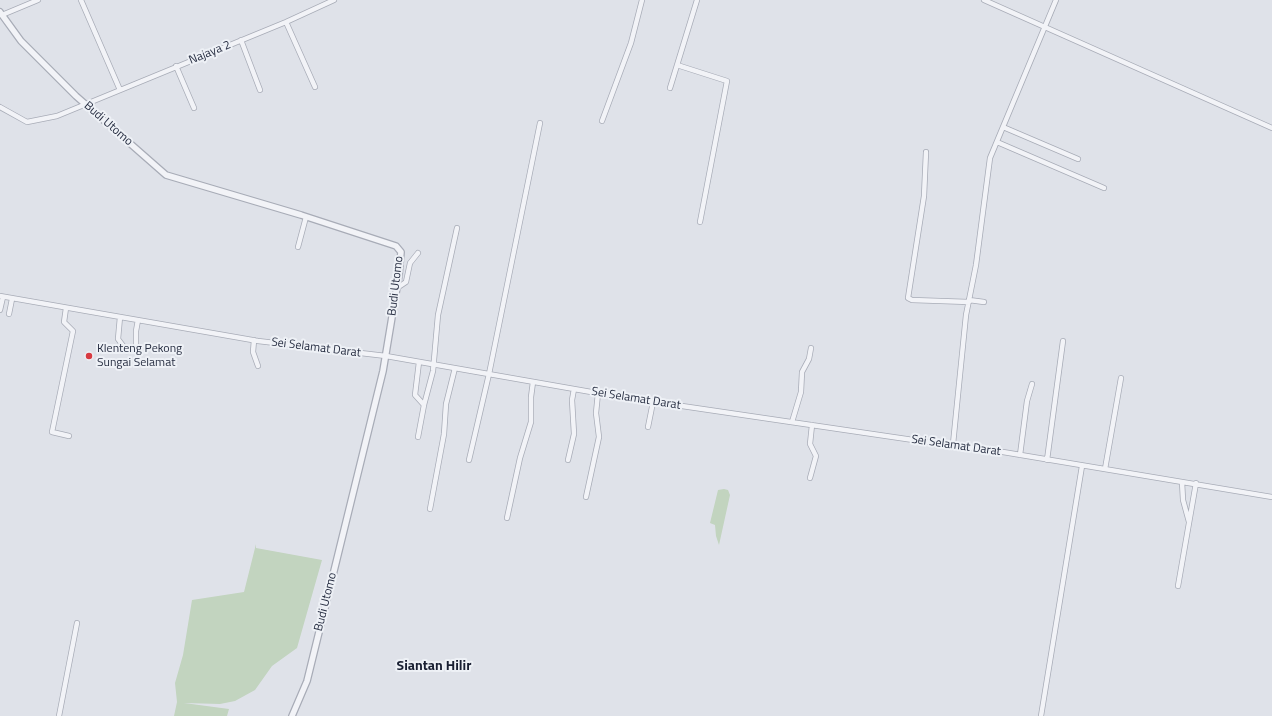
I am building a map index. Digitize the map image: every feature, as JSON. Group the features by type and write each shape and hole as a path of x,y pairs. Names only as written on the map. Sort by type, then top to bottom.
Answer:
{"street":[{"path":"1,14 38,0"},
{"path":"81,0 120,90"},
{"name":"Najaya 2","path":"0,107 27,122 57,116 286,22 334,0"},
{"path":"602,121 631,42 642,0"},
{"path":"670,88 697,0"},
{"path":"984,0 1272,128"},
{"path":"952,444 969,301 976,265 989,163 996,142 1056,0"},
{"name":"Budi Utomo","path":"1,14 21,41 86,104 169,177 306,217 398,248 401,252 386,359 307,681 292,716"},
{"path":"286,22 316,87"},
{"path":"241,40 260,90"},
{"path":"677,65 727,81 700,222"},
{"path":"176,66 194,108"},
{"path":"469,460 488,377 540,123"},
{"path":"1003,127 1078,159"},
{"path":"996,142 1104,188"},
{"path":"926,152 924,196 908,298 912,300 984,302"},
{"path":"298,248 306,217"},
{"path":"418,437 424,405 433,371 437,323 457,228"},
{"path":"397,288 406,282 410,263 418,253"},
{"path":"0,310 2,298"},
{"name":"Sei Selamat Darat","path":"2,298 11,301 138,320 254,342 433,364 488,377 534,382 574,391 652,404 792,422 811,427 952,444 1182,482 1196,483 1272,497"},
{"path":"9,314 11,301"},
{"path":"66,309 64,320 73,331 52,432 69,436"},
{"path":"120,317 118,339 127,351"},
{"path":"138,320 136,331 136,349 139,352"},
{"path":"1047,460 1063,341"},
{"path":"254,342 253,352 258,366"},
{"path":"792,422 801,392 802,372 809,359 811,348"},
{"path":"419,362 416,394 424,405"},
{"path":"430,509 444,434 446,404 453,382 455,368"},
{"path":"1105,469 1120,378"},
{"path":"507,518 520,458 531,422 531,397 534,382"},
{"path":"1020,455 1027,401 1032,384"},
{"path":"568,460 574,434 572,400 574,391"},
{"path":"586,497 599,437 596,405 598,395"},
{"path":"648,427 652,404"},
{"path":"810,478 816,456 811,450 809,436 811,427"},
{"path":"1041,716 1082,466"},
{"path":"1182,482 1182,495 1190,524"},
{"path":"1178,586 1196,483"},
{"path":"58,716 77,623"}],"green space":[{"path":"718,490 728,490 730,495 719,545 715,525 710,523"},
{"path":"256,544 256,548 322,560 297,648 272,666 255,690 235,701 220,704 184,703 229,709 227,716 174,716 177,702 175,683 183,655 192,600 244,592"}],"place":[{"name":"Klenteng Pekong Sungai Selamat","path":"89,356"}],"district":[{"name":"Siantan Hilir","path":"434,667"}]}
